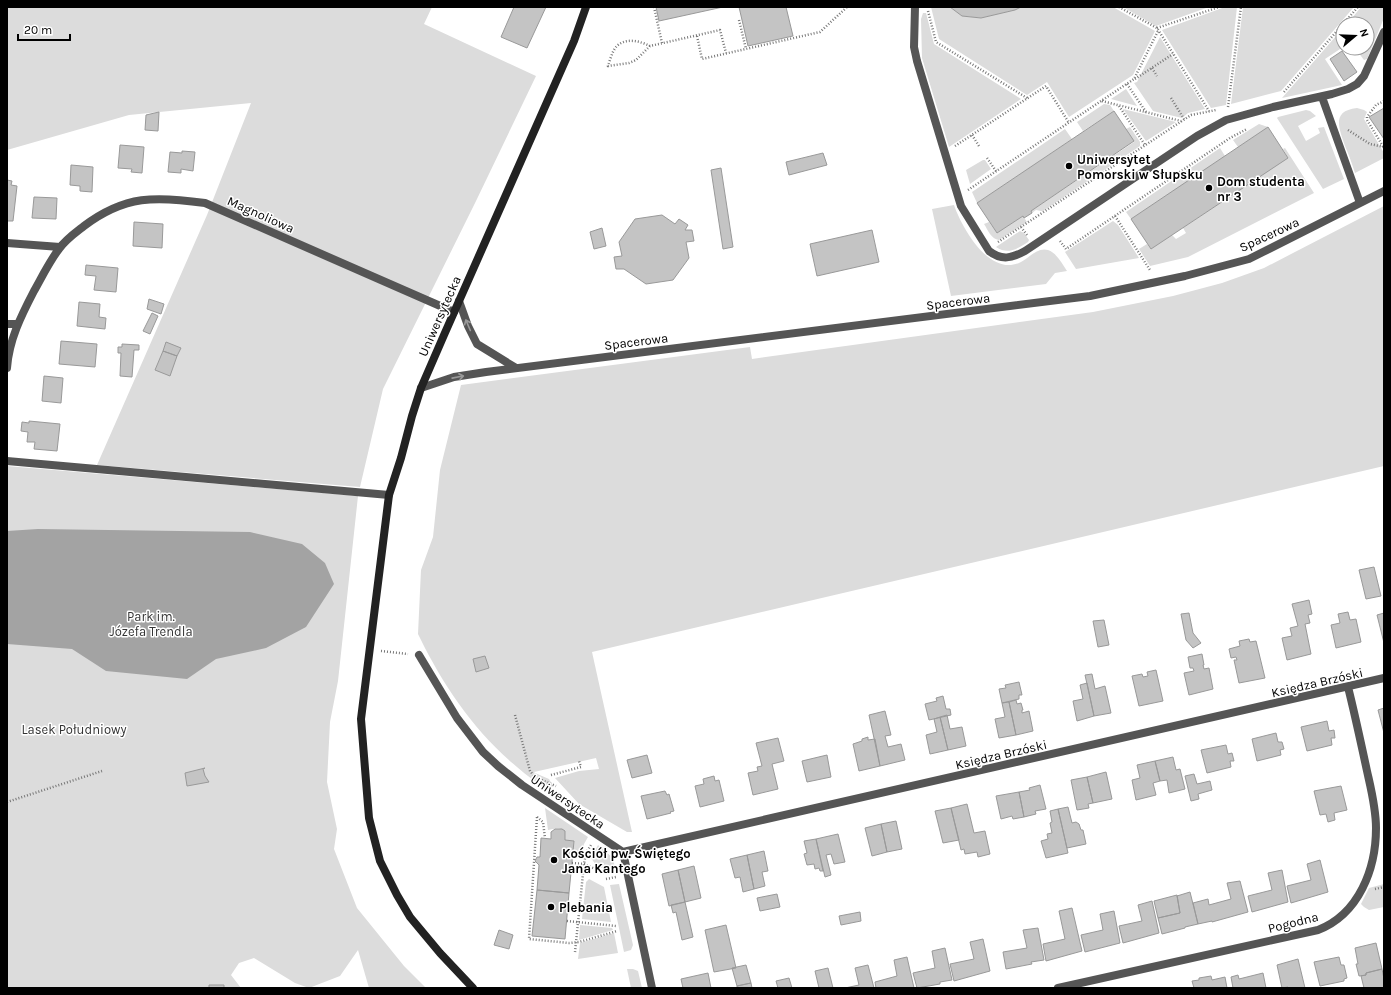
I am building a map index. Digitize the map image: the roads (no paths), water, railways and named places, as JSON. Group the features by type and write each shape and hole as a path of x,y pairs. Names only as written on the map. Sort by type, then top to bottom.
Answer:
{"main road":[{"name":"Uniwersytecka","path":"473,988 440,953 410,916 397,895 380,861 369,818 361,719 369,649 389,495 421,388 574,41 586,7"}],"street":[{"path":"915,7 914,47 917,61 960,206 989,251 996,256 1003,258 1018,255 1197,136 1226,120 1322,97 1348,89 1358,84 1364,76 1384,32"},
{"path":"1322,97 1360,203"},
{"name":"Spacerowa","path":"421,388 454,377 516,368 1082,298 1112,292 1185,276 1249,259 1384,191"},
{"name":"Magnoliowa","path":"7,368 11,343 17,324 48,266 60,247 96,217 113,208 134,200 162,199 205,203 454,312"},
{"path":"7,243 60,247"},
{"path":"459,301 468,326 477,344 516,368"},
{"path":"7,324 17,324"},
{"path":"7,461 389,495"},
{"name":"Uniwersytecka","path":"419,655 457,718 483,752 522,785 623,852"},
{"name":"Księdza Brzóski","path":"623,852 1384,678"},
{"name":"Pogodna","path":"1058,988 1318,930 1333,923 1345,914 1360,893 1366,881 1374,854 1376,829 1373,801 1348,687"},
{"path":"623,852 652,988"}],"place":[{"name":"Uniwersytet Pomorski w Słupsku","path":"1069,166"},
{"name":"Dom studenta nr 3","path":"1209,188"},
{"name":"Kościół pw. Świętego Jana Kantego","path":"554,860"},
{"name":"Plebania","path":"551,907"}],"park label":[{"name":"Park im. Józefa Trendla","path":"151,624"},
{"name":"Lasek Południowy","path":"74,729"}]}
